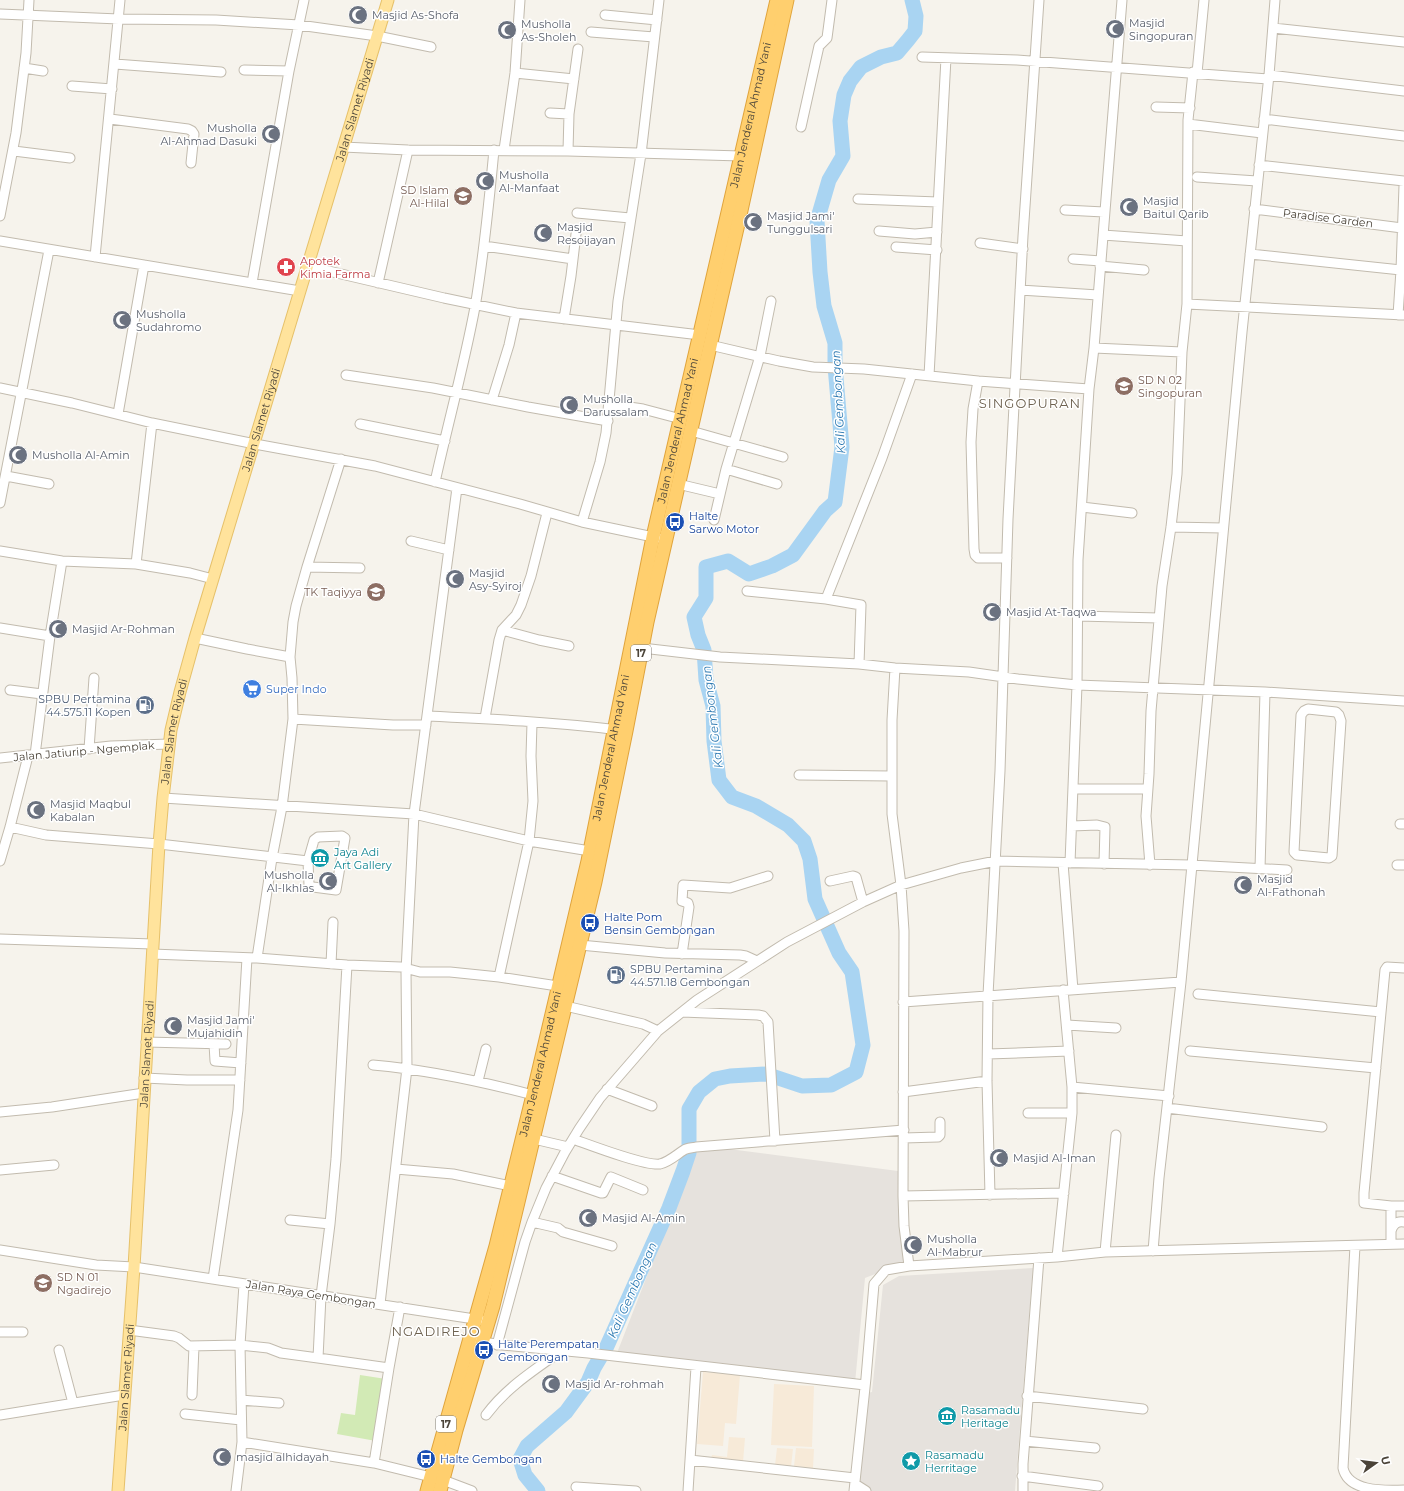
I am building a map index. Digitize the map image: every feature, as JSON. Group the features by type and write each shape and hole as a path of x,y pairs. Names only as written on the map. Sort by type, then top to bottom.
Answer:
{"highway":[{"name":"Jalan Jenderal Ahmad Yani","path":"427,1491 438,1483 494,1306 534,1139 590,851 642,648 659,539 678,484 710,345 735,213 741,156 776,0"},
{"name":"Jalan Jenderal Ahmad Yani","path":"563,987 580,945 601,853 620,731 659,539 681,419 700,335 735,213 788,0"},
{"name":"Jalan Jenderal Ahmad Yani","path":"438,1483 469,1339 496,1246 533,1095 559,1005"}],"main road":[{"name":"Jalan Slamet Riyadi","path":"118,1491 134,1267 146,1042 159,844 169,744 180,692 195,638 255,444 307,266 388,0"}],"street":[{"path":"0,216 14,151 24,68 29,0"},
{"path":"95,257 110,119 120,0"},
{"path":"252,283 289,71 304,0"},
{"path":"504,150 515,72 520,0"},
{"path":"582,522 604,448 608,421 615,325 630,218 641,154 659,0"},
{"path":"801,127 819,46 827,38 832,0"},
{"path":"990,1195 987,1081 988,995 996,861 1008,558 1008,519 1020,290 1039,0"},
{"path":"1057,1257 1072,1113 1072,1087 1067,1025 1067,863 1072,826 1077,685 1078,560 1089,389 1094,348 1122,0"},
{"path":"1150,865 1146,823 1153,687 1162,586 1171,526 1178,454 1182,352 1187,304 1188,124 1204,0"},
{"path":"1153,1251 1159,1178 1181,982 1254,209 1269,77 1275,0"},
{"path":"0,14 119,19 216,20 299,25 377,36 431,47"},
{"path":"605,15 657,20"},
{"path":"1273,28 1404,42"},
{"path":"591,32 654,37"},
{"path":"568,151 568,114 578,49"},
{"path":"922,58 1034,62 1269,77 1404,91"},
{"path":"929,376 937,250 938,202 946,58"},
{"path":"115,64 221,72"},
{"path":"24,68 42,71"},
{"path":"244,70 289,71"},
{"path":"515,72 574,79"},
{"path":"72,86 112,89"},
{"path":"1156,107 1190,108"},
{"path":"550,113 568,114"},
{"path":"110,119 188,129 192,131 194,134 191,163"},
{"path":"1264,119 1404,136"},
{"path":"1188,124 1262,133"},
{"path":"343,147 408,150 568,151 741,156"},
{"path":"378,283 408,150"},
{"path":"435,482 444,440 457,393 475,305 484,246 494,150"},
{"path":"14,151 70,158"},
{"path":"1259,165 1404,181"},
{"path":"1197,177 1257,181"},
{"path":"1187,304 1401,315 1404,186"},
{"path":"858,199 938,202"},
{"name":"Paradise Garden","path":"1254,209 1402,228"},
{"path":"1065,210 1104,212"},
{"path":"577,213 630,218"},
{"path":"879,231 915,234 937,232"},
{"path":"564,319 574,259 576,234"},
{"path":"1103,235 1187,241"},
{"path":"0,241 300,291"},
{"path":"980,243 1023,249"},
{"path":"484,246 574,259"},
{"path":"896,247 937,250"},
{"path":"0,503 49,250"},
{"path":"1250,254 1401,270"},
{"path":"1073,259 1144,270"},
{"path":"118,414 144,265"},
{"path":"307,266 516,313 700,335"},
{"path":"1020,290 1098,295"},
{"path":"714,520 733,443 741,416 744,412 760,356 771,301"},
{"path":"492,400 509,345 516,313"},
{"path":"710,345 787,362 824,368 848,368 978,381 1089,389"},
{"path":"1094,348 1182,352"},
{"path":"826,599 882,458 912,374"},
{"path":"346,375 457,393 608,421"},
{"path":"978,381 973,409 971,442 974,549 978,558 1008,558"},
{"path":"0,388 255,444 341,459 435,482 582,522 659,539"},
{"path":"609,404 643,409 681,419"},
{"path":"136,564 152,422"},
{"path":"360,424 444,440"},
{"path":"691,431 783,457"},
{"path":"257,958 272,858 282,807 293,719 290,657 296,606 341,459"},
{"path":"726,469 777,484"},
{"path":"6,476 49,484"},
{"path":"678,484 720,494"},
{"path":"380,1304 407,1068 407,968 414,814 457,488"},
{"path":"1082,507 1132,513"},
{"path":"485,718 491,680 502,630 516,615 521,605 531,576 547,513"},
{"path":"1171,526 1224,528"},
{"path":"411,541 449,550"},
{"path":"0,551 62,561 136,564 213,578"},
{"path":"0,861 2,850 32,755 62,561"},
{"path":"307,566 360,568"},
{"path":"747,591 826,599 861,605 859,664"},
{"path":"1078,616 1159,618"},
{"path":"0,628 50,636"},
{"path":"502,630 569,646"},
{"path":"195,638 290,657"},
{"path":"642,648 720,657 859,664 894,668 954,671 1077,685 1208,689 1404,701"},
{"path":"894,668 891,776 892,823 901,885 904,931 903,1196 904,1226 909,1266"},
{"path":"88,749 94,678"},
{"path":"10,690 42,694"},
{"path":"1260,869 1265,692"},
{"path":"1324,710 1325,696"},
{"path":"1308,709 1324,710 1336,712 1339,715 1340,721 1332,856 1329,858 1297,855 1294,852 1301,715 1308,709"},
{"path":"427,716 485,718 620,731"},
{"path":"293,719 393,725 426,725"},
{"path":"499,977 529,841 533,801 531,756 532,723"},
{"name":"Jalan Jatiurip - Ngemplak","path":"0,758 110,746 169,744"},
{"path":"799,775 891,776"},
{"path":"1073,789 1148,789"},
{"path":"163,798 282,807 414,814 529,841 590,851"},
{"path":"1072,826 1097,825 1105,827 1104,864"},
{"path":"10,827 46,834 159,844 308,861"},
{"path":"342,836 345,838 336,890 313,887 309,885 308,861 314,840 318,838 342,836"},
{"path":"497,1345 524,1242 532,1222 552,1176 570,1143 607,1089 658,1031 697,1000 787,942 863,902 901,885 955,870 996,861 1191,865 1287,870"},
{"path":"682,954 689,907 688,903 683,902 681,899 683,885 730,888 768,876"},
{"path":"830,881 853,876 856,877 863,902"},
{"path":"331,964 333,922"},
{"path":"0,939 153,949 331,964 407,968 420,972 450,972 499,977 563,987"},
{"path":"580,945 682,954 740,955 757,961"},
{"path":"213,1279 238,1110 247,958"},
{"path":"318,1358 321,1296 336,1159 347,965"},
{"path":"1404,968 1387,967 1385,970 1364,1193 1364,1203 1404,1206"},
{"path":"903,1002 1181,982"},
{"path":"1198,994 1381,1012"},
{"path":"559,1005 643,1024 658,1031"},
{"path":"682,1012 758,1015 766,1018 768,1022 775,1141"},
{"path":"1067,1025 1116,1028"},
{"path":"146,1042 226,1044"},
{"path":"214,1044 215,1061 241,1063"},
{"path":"478,1081 486,1049"},
{"path":"988,1054 1069,1051"},
{"path":"1190,1051 1376,1068"},
{"path":"373,1065 407,1068 478,1081 533,1095"},
{"path":"144,1078 240,1080"},
{"path":"903,1092 987,1081"},
{"path":"1072,1087 1169,1096"},
{"path":"607,1089 652,1106"},
{"path":"0,1112 52,1107 144,1093"},
{"path":"1167,1108 1322,1127"},
{"path":"1028,1114 1072,1113"},
{"path":"534,1139 570,1143 650,1164 658,1164 666,1162 685,1149 696,1147 904,1134 939,1136 940,1122"},
{"path":"1105,1252 1116,1135"},
{"path":"0,1170 54,1165"},
{"path":"396,1169 453,1174 511,1186"},
{"path":"552,1176 601,1193 611,1177 643,1190"},
{"path":"903,1196 1064,1193"},
{"path":"1391,1206 1391,1244"},
{"path":"290,1220 330,1224"},
{"path":"532,1222 558,1228 563,1232 612,1246"},
{"path":"1391,1231 1397,1222 1404,1222"},
{"path":"854,1484 874,1284 886,1270 909,1266 1057,1257 1105,1252 1404,1244"},
{"path":"1355,1246 1343,1461 1344,1475 1350,1485 1357,1488 1376,1491 1404,1490"},
{"name":"Jalan Raya Gembongan","path":"0,1250 96,1265 134,1267 476,1318 488,1323"},
{"path":"1023,1491 1022,1476 1039,1258"},
{"path":"236,1491 242,1442 240,1345 244,1284"},
{"path":"374,1463 400,1307"},
{"path":"129,1330 174,1336 189,1346 240,1345 268,1348 281,1353 389,1368"},
{"path":"0,1332 23,1332"},
{"path":"469,1339 497,1345 588,1353 696,1367 865,1385"},
{"path":"192,1395 194,1346"},
{"path":"58,1350 73,1403"},
{"path":"486,1414 500,1397 561,1351"},
{"path":"688,1491 696,1367"},
{"path":"0,1415 124,1396"},
{"path":"1028,1396 1143,1409"},
{"path":"241,1400 279,1403"},
{"path":"185,1414 241,1420"},
{"path":"1025,1441 1095,1448"},
{"path":"242,1442 374,1463 438,1483 472,1491"},
{"path":"690,1460 854,1484 866,1491"},
{"path":"1022,1476 1098,1486"},
{"path":"576,1487 636,1491"}],"shaded area":[{"path":"698,1145 898,1171 903,1263 865,1278 855,1383 617,1353"},
{"path":"1033,1268 1015,1491 867,1491 858,1482 865,1393 872,1392 883,1285 899,1276"},
{"path":"703,1372 740,1375 736,1424 725,1423 723,1446 697,1444"},
{"path":"774,1384 814,1386 812,1447 771,1445"},
{"path":"729,1437 745,1438 743,1462 711,1459 712,1455 727,1457"},
{"path":"777,1448 793,1449 791,1467 775,1465"},
{"path":"796,1448 814,1449 813,1468 794,1466"}],"green space":[{"path":"360,1375 386,1379 376,1441 337,1434 341,1413 355,1415"}],"waterway":[{"name":"Kali Gembongan","path":"538,1491 525,1475 520,1459 527,1446 566,1412 588,1382 594,1368 607,1346 669,1208 683,1171 689,1153 689,1109 699,1092 715,1079 730,1076 766,1074 802,1086 831,1085 856,1072 863,1045 852,972 839,953 815,899 810,859 804,841 788,825 756,806 732,797 719,780 714,741 713,706 706,680 704,650 698,635 694,617 706,598 706,567 728,561 749,574 772,566 793,555 825,511 835,502 842,447 835,366 835,343 824,306 817,221 829,180 843,156 840,121 844,95 850,81 861,67 881,57 897,53 915,31 916,16 912,0"}],"place":[{"name":"Masjid As-Shofa","path":"358,15"},
{"name":"Masjid Singopuran","path":"1115,29"},
{"name":"Musholla As-Sholeh","path":"507,30"},
{"name":"Musholla Al-Ahmad Dasuki","path":"271,134"},
{"name":"Musholla Al-Manfaat","path":"485,181"},
{"name":"SD Islam Al-Hilal","path":"463,196"},
{"name":"Masjid Baitul Qarib","path":"1129,207"},
{"name":"Masjid Jami' Tunggulsari","path":"753,222"},
{"name":"Masjid Resoijayan","path":"543,233"},
{"name":"Apotek Kimia Farma","path":"286,267"},
{"name":"Musholla Sudahromo","path":"122,320"},
{"name":"SD N 02 Singopuran","path":"1124,386"},
{"name":"Musholla Darussalam","path":"569,405"},
{"name":"Musholla Al-Amin","path":"18,455"},
{"name":"Halte Sarwo Motor","path":"675,522"},
{"name":"Masjid Asy-Syiroj","path":"455,579"},
{"name":"TK Taqiyya","path":"376,592"},
{"name":"Masjid At-Taqwa","path":"992,612"},
{"name":"Masjid Ar-Rohman","path":"58,629"},
{"name":"Super Indo","path":"252,689"},
{"name":"SPBU Pertamina 44.575.11 Kopen","path":"145,705"},
{"name":"Masjid Maqbul Kabalan","path":"36,810"},
{"name":"Jaya Adi Art Gallery","path":"320,858"},
{"name":"Musholla Al-Ikhlas","path":"328,881"},
{"name":"Masjid Al-Fathonah","path":"1243,885"},
{"name":"Halte Pom Bensin Gembongan","path":"590,923"},
{"name":"SPBU Pertamina 44.571.18 Gembongan","path":"616,975"},
{"name":"Masjid Jami' Mujahidin","path":"173,1026"},
{"name":"Masjid Al-Iman","path":"999,1158"},
{"name":"Masjid Al-Amin","path":"588,1218"},
{"name":"Musholla Al-Mabrur","path":"913,1245"},
{"name":"SD N 01 Ngadirejo","path":"43,1283"},
{"name":"Halte Perempatan Gembongan","path":"484,1350"},
{"name":"Masjid Ar-rohmah","path":"551,1384"},
{"name":"Rasamadu Heritage","path":"947,1416"},
{"name":"masjid alhidayah","path":"222,1457"},
{"name":"Halte Gembongan","path":"426,1459"},
{"name":"Rasamadu Herritage","path":"911,1461"}],"district":[{"name":"SINGOPURAN","path":"1030,403"},
{"name":"NGADIREJO","path":"436,1331"}]}
